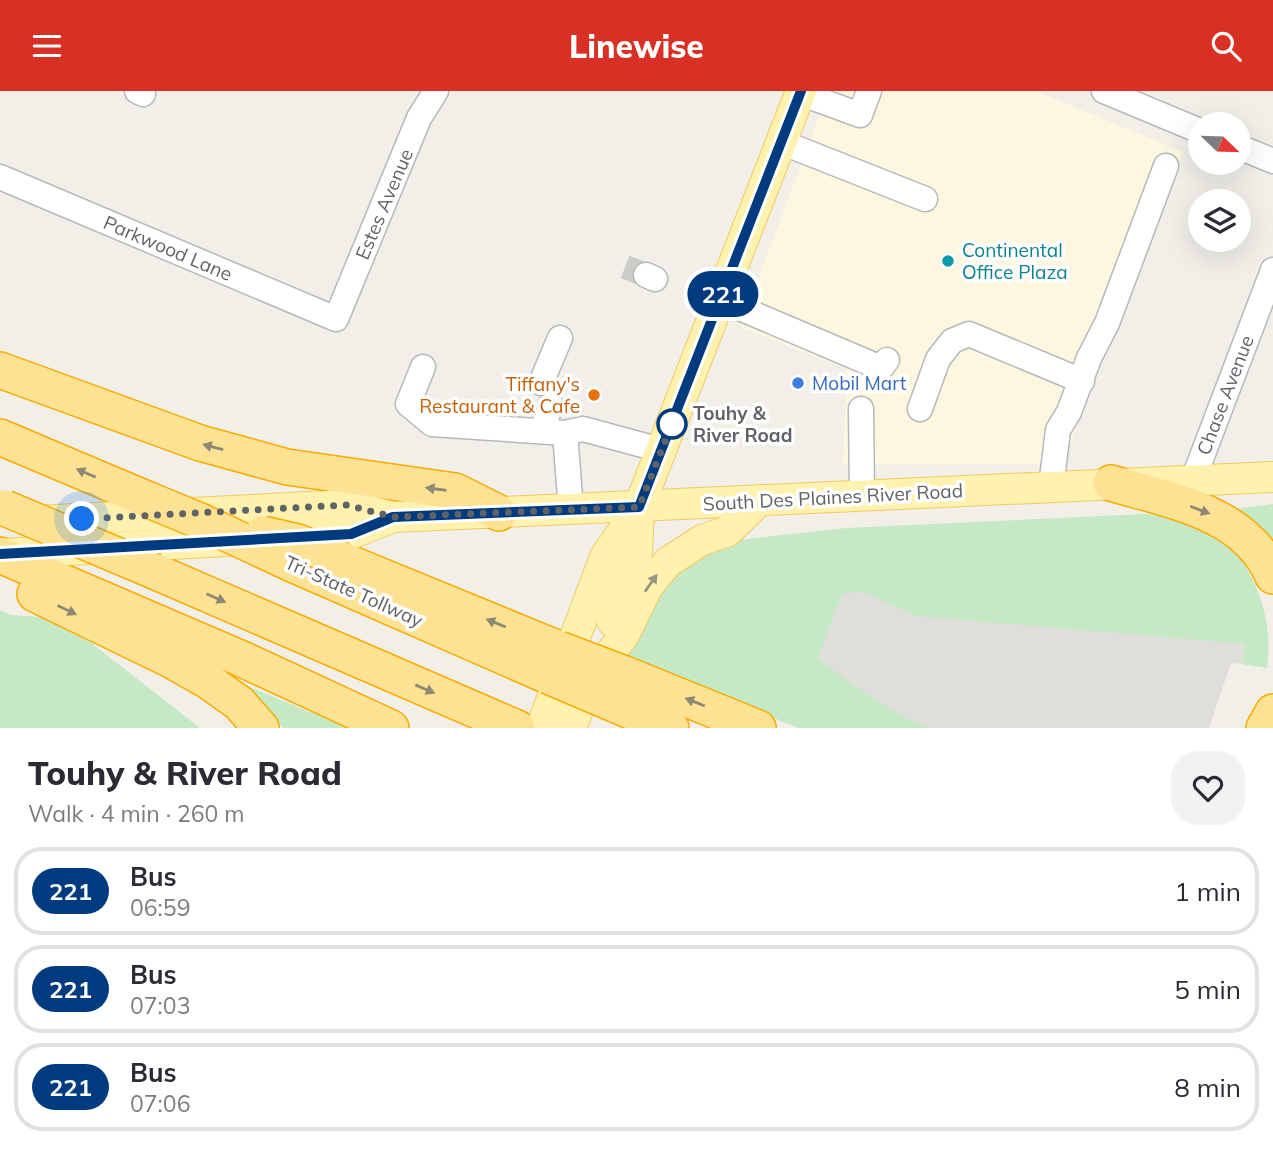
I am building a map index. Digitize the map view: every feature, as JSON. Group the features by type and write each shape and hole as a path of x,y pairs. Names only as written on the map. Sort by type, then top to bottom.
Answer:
{"highway":[{"path":"0,370 200,443 287,467 455,491 499,513"},
{"name":"Tri-State Tollway","path":"0,437 200,521 290,563 554,662 609,687 671,728"},
{"path":"1111,483 1219,518 1252,542 1266,560 1273,576"},
{"path":"2,512 154,571 517,728"},
{"path":"200,521 298,542 342,560 554,662"},
{"path":"1,566 53,577 242,659 391,728"},
{"path":"1,566 171,660 239,703 261,728"},
{"path":"242,659 327,688 418,728"},
{"path":"609,687 758,728"},
{"path":"1265,728 1273,712"}],"main road":[{"path":"541,728 605,557 639,507 801,92"},
{"name":"South Des Plaines River Road","path":"2,512 347,505 393,517 1273,477"},
{"path":"571,728 609,687 624,635 648,586 668,562 702,540 728,531 760,500"},
{"path":"609,687 637,555 639,507"},
{"name":"South Des Plaines River Road","path":"1,566 351,534 393,517"}],"street":[{"name":"Estes Avenue","path":"336,319 419,118 436,91"},
{"path":"801,92 860,115 869,91"},
{"path":"1104,91 1188,126"},
{"path":"781,142 925,199"},
{"path":"1251,152 1273,161"},
{"path":"1051,487 1058,430 1069,412 1089,358 1107,323 1166,166"},
{"name":"Parkwood Lane","path":"0,177 336,319"},
{"name":"Chase Avenue","path":"1193,480 1273,270"},
{"path":"720,300 881,369 887,360"},
{"path":"920,409 938,359 952,341 969,334 1082,381"},
{"path":"541,383 560,338"},
{"path":"423,367 408,404 432,424 553,432 583,429 661,450"},
{"path":"551,405 553,432 571,510"},
{"path":"861,409 862,497"}],"shaded area":[{"path":"829,91 1036,91 1183,152 1063,463 843,465 847,369 740,327"},
{"path":"695,581 1250,610 1242,664 1231,663 1209,728 874,728"}],"green space":[{"path":"1273,504 1273,556 1233,509"},
{"path":"1145,514 1198,522 1218,528 1228,536 1252,578 1263,606 1268,636 1267,668 1242,664 1245,644 916,616 863,592 842,594 818,658 885,706 929,728 799,728 624,658 665,580 728,541 847,528"},
{"path":"0,610 11,615 40,617 90,642 200,728 0,728"},
{"path":"233,680 348,728 283,728"}],"tunnel":[{"path":"625,267 646,275"}],"bus line":[{"name":"221","path":"0,554 351,534 393,517 639,507 801,91"}],"place":[{"name":"Continental Office Plaza","path":"948,261"},
{"name":"Mobil Mart","path":"798,383"},
{"name":"Tiffany's Restaurant & Cafe","path":"594,395"},
{"name":"Touhy & River Road","path":"672,424"}],"route":[{"path":"82,519 347,505 393,517 639,507 672,424"}]}
